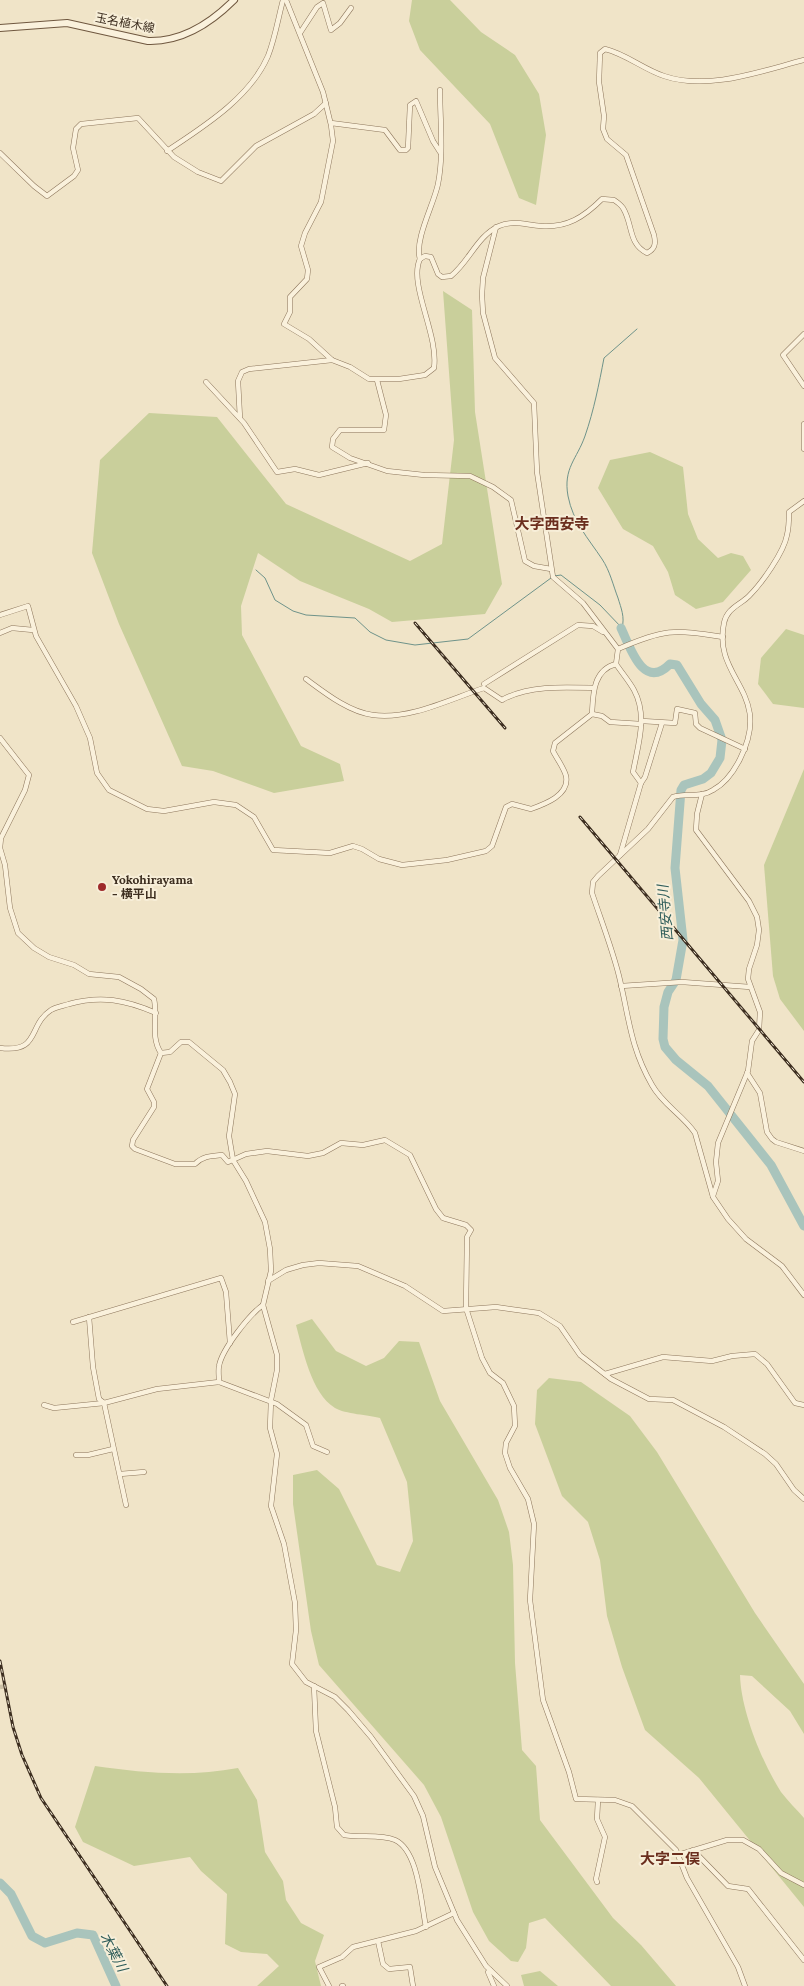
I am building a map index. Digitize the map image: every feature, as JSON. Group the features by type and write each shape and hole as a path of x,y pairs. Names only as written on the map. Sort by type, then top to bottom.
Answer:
{"main road":[{"name":"玉名植木線","path":"0,28 67,23 148,41 171,40 208,23 234,0"}],"street":[{"path":"284,0 300,33 326,103 331,123 332,155 324,180 321,202 305,233 301,246 308,270 307,279 290,297 290,312 284,324 309,339 332,360 369,379 377,380 425,375 434,368 434,344 417,281 417,265 420,259 425,256 431,257 438,274 442,277 450,276 484,236 496,227 514,223 556,226 573,222 588,213 602,199 614,200 623,208 638,249 647,253 652,251 656,243 654,235 626,155 607,139 602,129 600,53 605,49 615,52 648,70 684,81 718,80 804,60"},
{"path":"167,151 234,100 253,82 268,56 284,0"},
{"path":"300,33 317,7 323,3 330,30 340,23 351,8"},
{"path":"420,259 420,242 438,182 441,153 440,90"},
{"path":"331,123 385,130 400,150 406,150 410,105 416,101 433,141 441,153"},
{"path":"0,153 47,196 74,176 78,170 72,148 74,133 81,124 138,118 167,151 186,165 221,181 256,146 314,114 326,103"},
{"path":"496,227 484,278 482,295 483,314 495,358 534,402 537,472 547,523 553,578 583,603 618,649 616,664 635,691 640,706 642,722 633,772 641,783"},
{"path":"804,334 783,356 804,386"},
{"path":"240,418 238,381 242,372 249,369 332,360"},
{"path":"377,380 386,415 384,430 340,430 332,444 344,455 398,474 470,476 493,487 511,500 525,561 534,566 551,569"},
{"path":"206,382 240,418 277,472 303,470 319,475 369,463"},
{"path":"804,424 802,441 804,449"},
{"path":"804,501 790,512 784,546 768,572 749,596 728,612 724,621 722,637 725,659 745,694 750,709 751,728 745,749 734,770 725,782 713,791 672,797 648,829 598,876 593,882 592,893 621,986 636,1056 659,1096 689,1124 695,1133 713,1197 728,1219 746,1239 782,1266 804,1295"},
{"path":"0,614 28,606 34,630 41,647 76,706 90,738 97,773 109,790 147,809 164,811 214,802 231,804 245,809 254,817 273,850 330,853 353,846 379,859 402,865 447,860 486,851 492,846 506,807 512,804 531,809 557,797 565,787 566,776 553,751 555,743 592,714 596,680 606,668 616,664"},
{"path":"484,684 578,625 593,626 606,634"},
{"path":"0,633 12,628 34,630"},
{"path":"618,649 654,634 669,631 687,631 722,637"},
{"path":"306,679 327,695 372,715 403,715 484,688 502,700 510,696 553,687 594,688"},
{"path":"592,714 602,716 610,722 674,723 677,709 695,713 696,724 700,728 745,749"},
{"path":"620,856 641,783 645,777 662,723"},
{"path":"0,738 29,775 25,790 1,838 0,848 5,865 10,908 18,933 34,948 49,957 74,965 89,974 119,977 141,989 154,999 156,1013 154,1033 156,1046 161,1053"},
{"path":"702,794 696,825 699,836 749,901 757,917 758,938 748,969 748,980 760,1012 759,1030 752,1041 747,1073 718,1143 718,1181 713,1197"},
{"path":"621,986 682,982 750,987"},
{"path":"0,1048 17,1049 27,1045 51,1010 80,1001 114,998 156,1013"},
{"path":"161,1053 170,1052 182,1042 189,1042 223,1070 235,1094 229,1136 233,1160 246,1181 265,1222 270,1249 271,1271 263,1305 277,1355 277,1370 271,1400 270,1428 277,1454 272,1506 284,1544 295,1603 296,1630 292,1664 300,1677 335,1697 348,1710 371,1737 414,1796 423,1816 435,1866 454,1913 490,1970 507,1986"},
{"path":"161,1053 147,1089 154,1102 154,1107 133,1140 132,1146 135,1149 175,1164 195,1164 200,1158 222,1155 228,1162 246,1154 268,1151 308,1156 318,1155 341,1143 363,1144 386,1140 402,1148 410,1155 436,1209 443,1218 466,1224 471,1230 467,1237 466,1308 482,1358 490,1373 503,1383 514,1406 515,1426 506,1443 505,1454 510,1468 528,1499 534,1524 530,1600 543,1700 576,1799 615,1800 632,1806 678,1855 687,1878 738,1967 745,1986"},
{"path":"747,1073 760,1093 767,1132 772,1139 776,1142 804,1150"},
{"path":"268,1281 286,1270 303,1265 319,1263 358,1266 404,1286 443,1310 496,1307 539,1313 560,1326 580,1355 605,1374 649,1398 674,1400 742,1438 771,1459 794,1490 804,1499"},
{"path":"73,1322 221,1278 226,1292 230,1343"},
{"path":"219,1382 219,1365 230,1343 249,1318 263,1305"},
{"path":"89,1316 93,1367 99,1399 104,1403 126,1505"},
{"path":"605,1374 663,1357 712,1361 732,1356 755,1354 768,1364 795,1403 804,1404"},
{"path":"44,1404 54,1408 104,1403 156,1389 219,1382 271,1400 306,1425 313,1446 327,1452"},
{"path":"76,1455 88,1455 113,1449"},
{"path":"120,1474 144,1472"},
{"path":"314,1686 316,1731 336,1807 337,1828 344,1835 394,1840 406,1849 414,1863 426,1927"},
{"path":"597,1882 596,1879 605,1837 597,1819 598,1800"},
{"path":"678,1855 727,1840 743,1840 759,1849 781,1873 804,1885"},
{"path":"693,1850 728,1886 748,1889 804,1960"},
{"path":"329,1986 319,1967 342,1957 353,1947 426,1927 454,1913"},
{"path":"378,1941 382,1964 389,1968 410,1967 413,1986"},
{"path":"490,1970 488,1972 494,1986"}],"green space":[{"path":"412,0 450,0 481,32 515,55 539,94 546,135 536,205 519,198 490,124 420,50 409,21"},
{"path":"443,291 472,310 475,412 502,584 485,614 392,622 369,609 300,581 258,553 241,606 242,635 301,746 340,764 344,781 274,793 213,771 182,766 119,624 92,553 100,460 149,413 217,417 286,504 410,561 442,544 454,440"},
{"path":"650,452 683,467 688,514 698,539 718,558 731,553 743,556 751,570 723,602 696,609 675,595 668,572 653,546 623,529 598,488 610,460"},
{"path":"786,629 804,635 804,708 773,704 758,684 761,658"},
{"path":"804,769 804,1031 780,999 773,976 764,865"},
{"path":"312,1319 336,1351 366,1366 384,1358 399,1341 419,1342 440,1401 498,1500 509,1532 513,1565 515,1663 522,1750 536,1766 540,1820 613,1918 641,1945 676,1986 611,1986 545,1918 529,1923 526,1948 518,1962 511,1961 489,1941 473,1912 441,1817 424,1785 319,1665 311,1631 293,1504 293,1475 317,1470 339,1489 377,1565 400,1572 413,1541 407,1482 380,1418 345,1412 335,1408 327,1401 314,1382 296,1325"},
{"path":"549,1378 581,1382 630,1416 657,1452 755,1613 804,1684 804,1734 790,1711 752,1676 740,1675 748,1720 760,1751 781,1792 804,1818 804,1907 699,1778 645,1730 622,1667 607,1616 600,1560 588,1522 562,1496 535,1424 537,1390"},
{"path":"95,1766 167,1773 220,1771 238,1768 257,1800 265,1852 283,1881 286,1900 301,1923 324,1935 315,1961 321,1986 257,1986 279,1966 267,1954 241,1952 225,1944 227,1894 201,1871 190,1857 134,1866 83,1842 75,1827"},
{"path":"540,1971 558,1986 524,1986 521,1975"}],"waterway":[{"path":"554,576 561,575 600,605 622,628 622,613 609,573 573,514 568,496 567,478 585,436 604,358 637,329"},
{"path":"256,570 265,578 275,600 293,611 306,615 355,618 370,632 386,640 415,645 468,639 551,578"},
{"name":"西安寺川","path":"621,628 633,655 645,669 652,672 661,671 670,664 677,665 701,704 715,720 722,740 720,758 711,773 703,779 684,785 681,790 675,868 683,940 676,980 668,992 664,1007 663,1039 665,1047 676,1060 708,1086 771,1165 804,1226"},
{"name":"木葉川","path":"0,1883 11,1894 32,1936 45,1943 77,1933 93,1935 116,1986"}],"tunnel":[{"path":"0,1687 7,1686"}],"railway":[{"path":"415,623 505,728"},
{"path":"580,817 804,1082"},
{"path":"0,1661 13,1727 22,1755 41,1798 167,1986"}],"place":[{"name":"Yokohirayama - 横平山","path":"102,887"}],"district":[{"name":"大字西安寺","path":"552,524"},
{"name":"大字二俣","path":"670,1859"}]}
